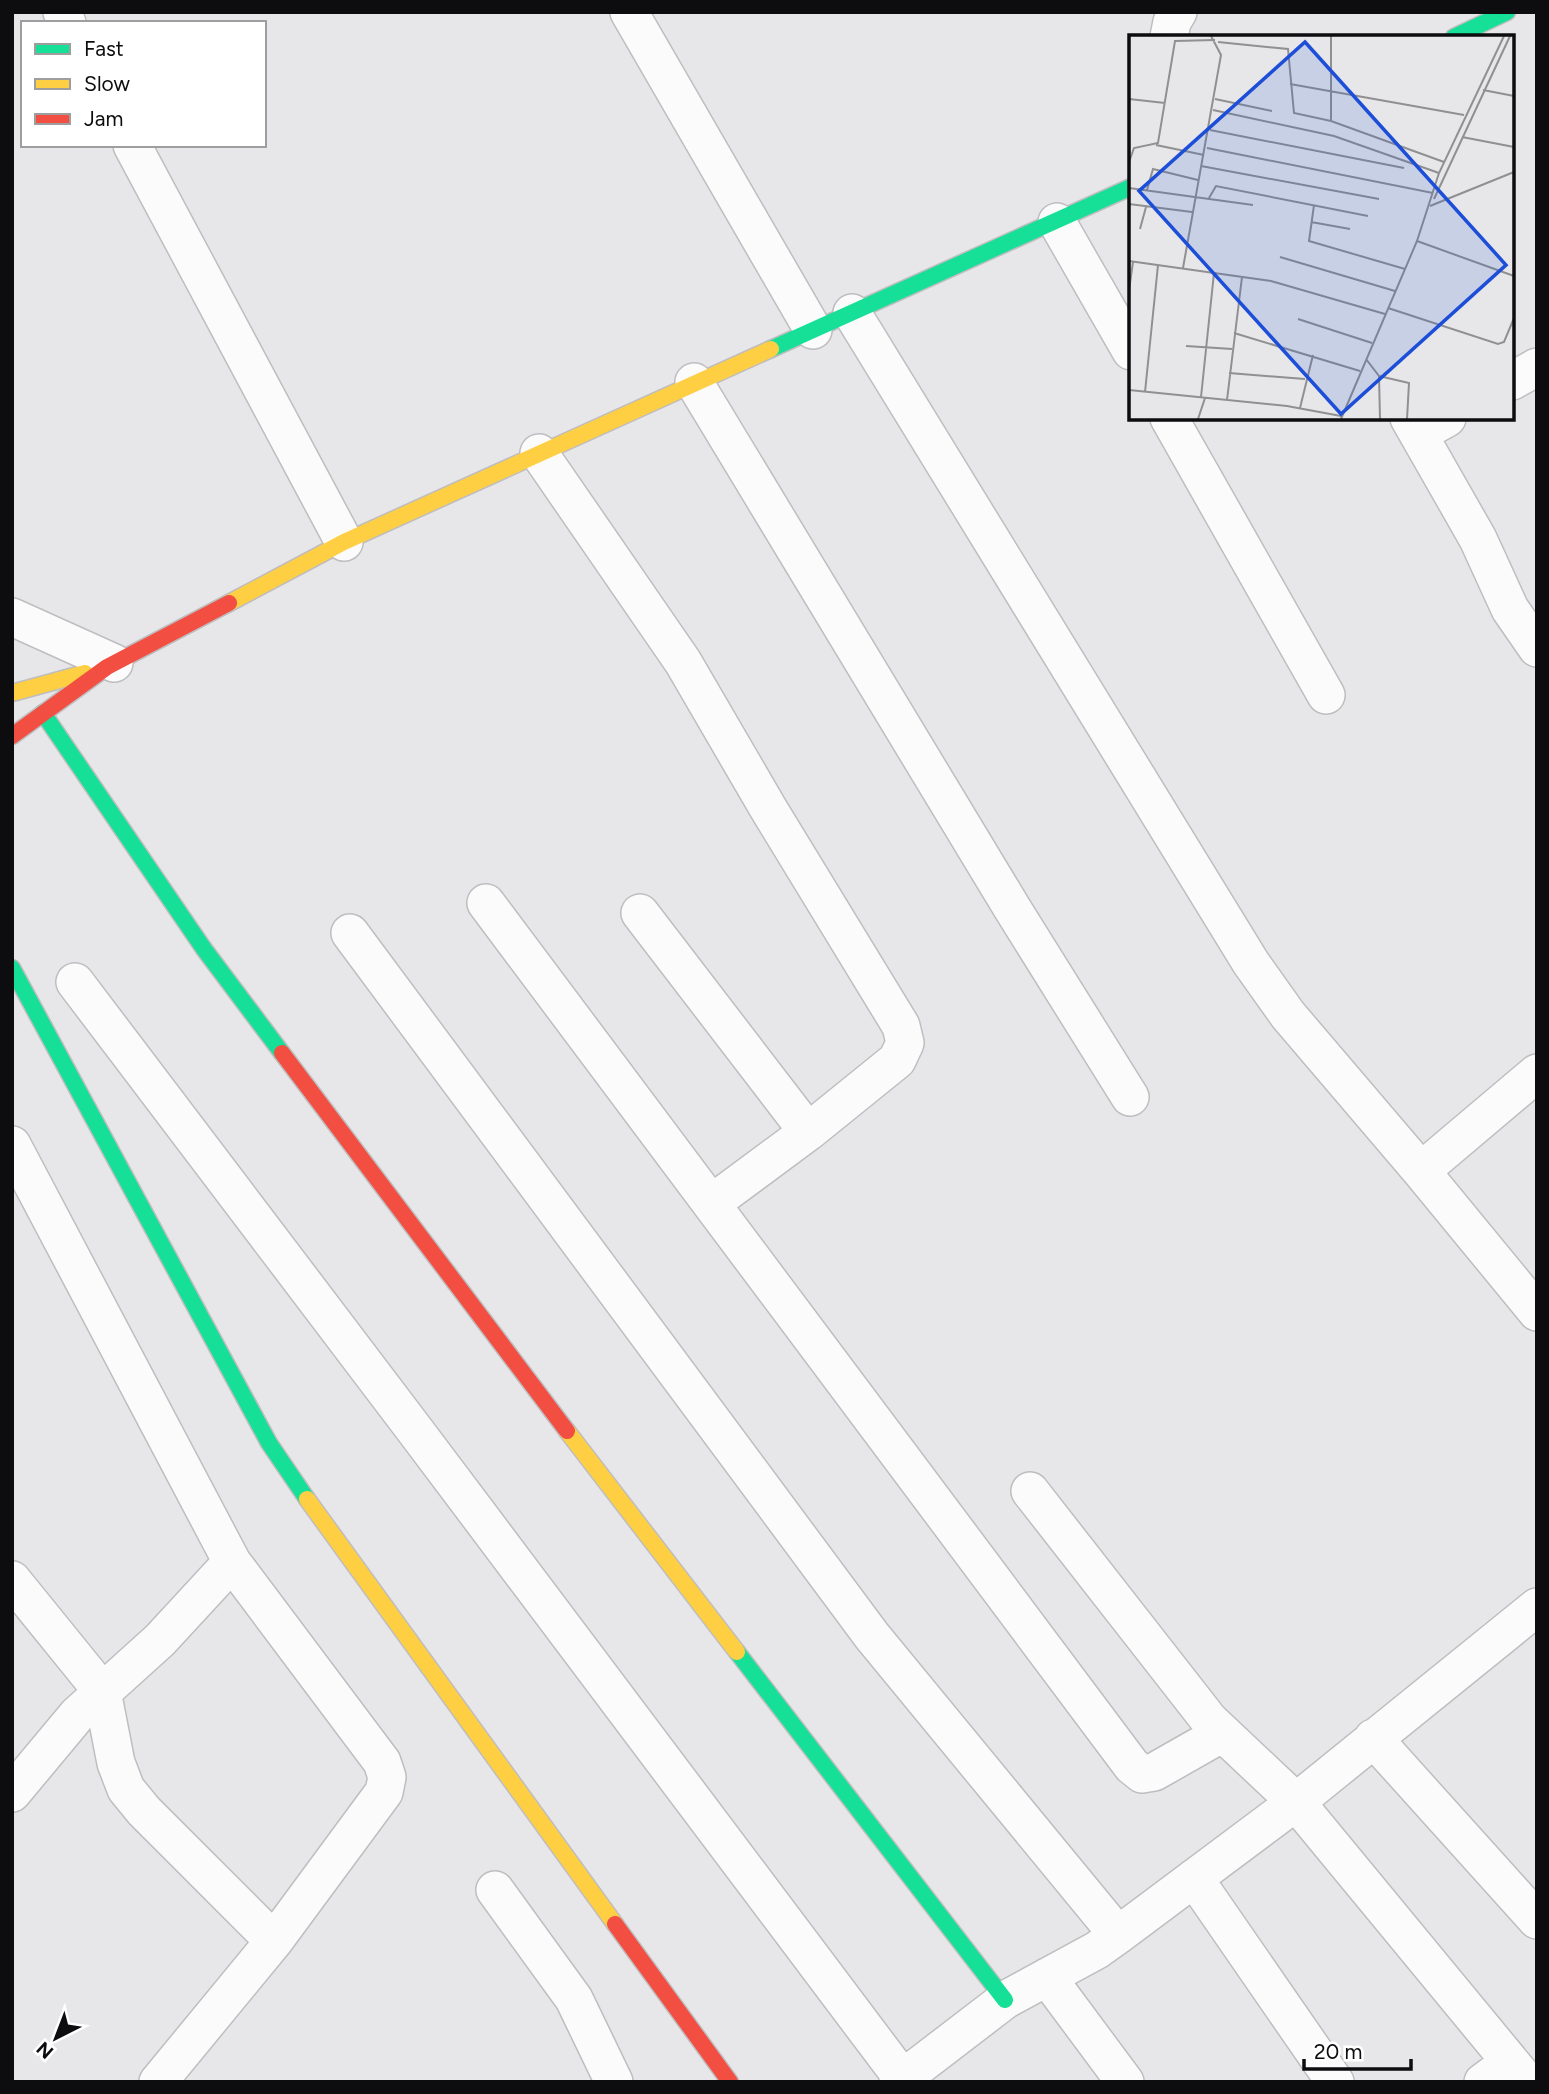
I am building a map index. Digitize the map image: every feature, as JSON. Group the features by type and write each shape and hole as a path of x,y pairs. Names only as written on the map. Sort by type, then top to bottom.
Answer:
{"street":[{"path":"629,12 813,330"},
{"path":"1458,35 1507,12"},
{"path":"133,147 344,542"},
{"path":"12,736 111,665 344,542 1129,188"},
{"path":"1057,222 1129,348"},
{"path":"852,313 1251,964 1288,1015 1537,1312"},
{"path":"1514,380 1537,367"},
{"path":"694,382 1130,1097"},
{"path":"1170,420 1326,695"},
{"path":"1425,424 1510,609 1537,648"},
{"path":"539,453 683,662 901,1026 905,1043 897,1060 808,1132 712,1203"},
{"path":"12,617 111,665"},
{"path":"12,693 111,665"},
{"path":"43,713 204,949 508,1354 1005,2000"},
{"path":"486,903 1132,1766 1142,1774 1154,1772 1221,1734"},
{"path":"640,913 808,1132"},
{"path":"350,933 872,1636 1118,1935"},
{"path":"12,968 269,1443 288,1473 730,2082"},
{"path":"75,982 414,1429 900,2080 1005,2000 1097,1950 1118,1935 1297,1802 1537,1607"},
{"path":"1421,1171 1537,1073"},
{"path":"12,1145 232,1562 383,1762 387,1777 384,1792 274,1941 159,2082"},
{"path":"1030,1491 1221,1734 1297,1802 1507,2075"},
{"path":"12,1793 77,1716 160,1640 232,1562"},
{"path":"12,1580 102,1691 116,1763 126,1789 144,1811 274,1941"},
{"path":"1373,1738 1537,1920"},
{"path":"1194,1878 1335,2082"},
{"path":"495,1891 574,1999 614,2082"},
{"path":"1047,1977 1125,2082"}],"traffic: fast":[{"path":"1458,35 1507,12"},
{"path":"771,349 1129,188"},
{"path":"43,713 204,949 282,1053"},
{"path":"12,968 269,1443 307,1499"},
{"path":"737,1652 1005,2000"}],"traffic: slow":[{"path":"229,603 344,542 771,349"},
{"path":"12,693 85,673"},
{"path":"567,1431 737,1652"},
{"path":"307,1499 615,1924"}],"traffic: jam":[{"path":"12,736 107,667 229,603"},
{"path":"282,1053 567,1431"},
{"path":"615,1924 730,2082"}]}
